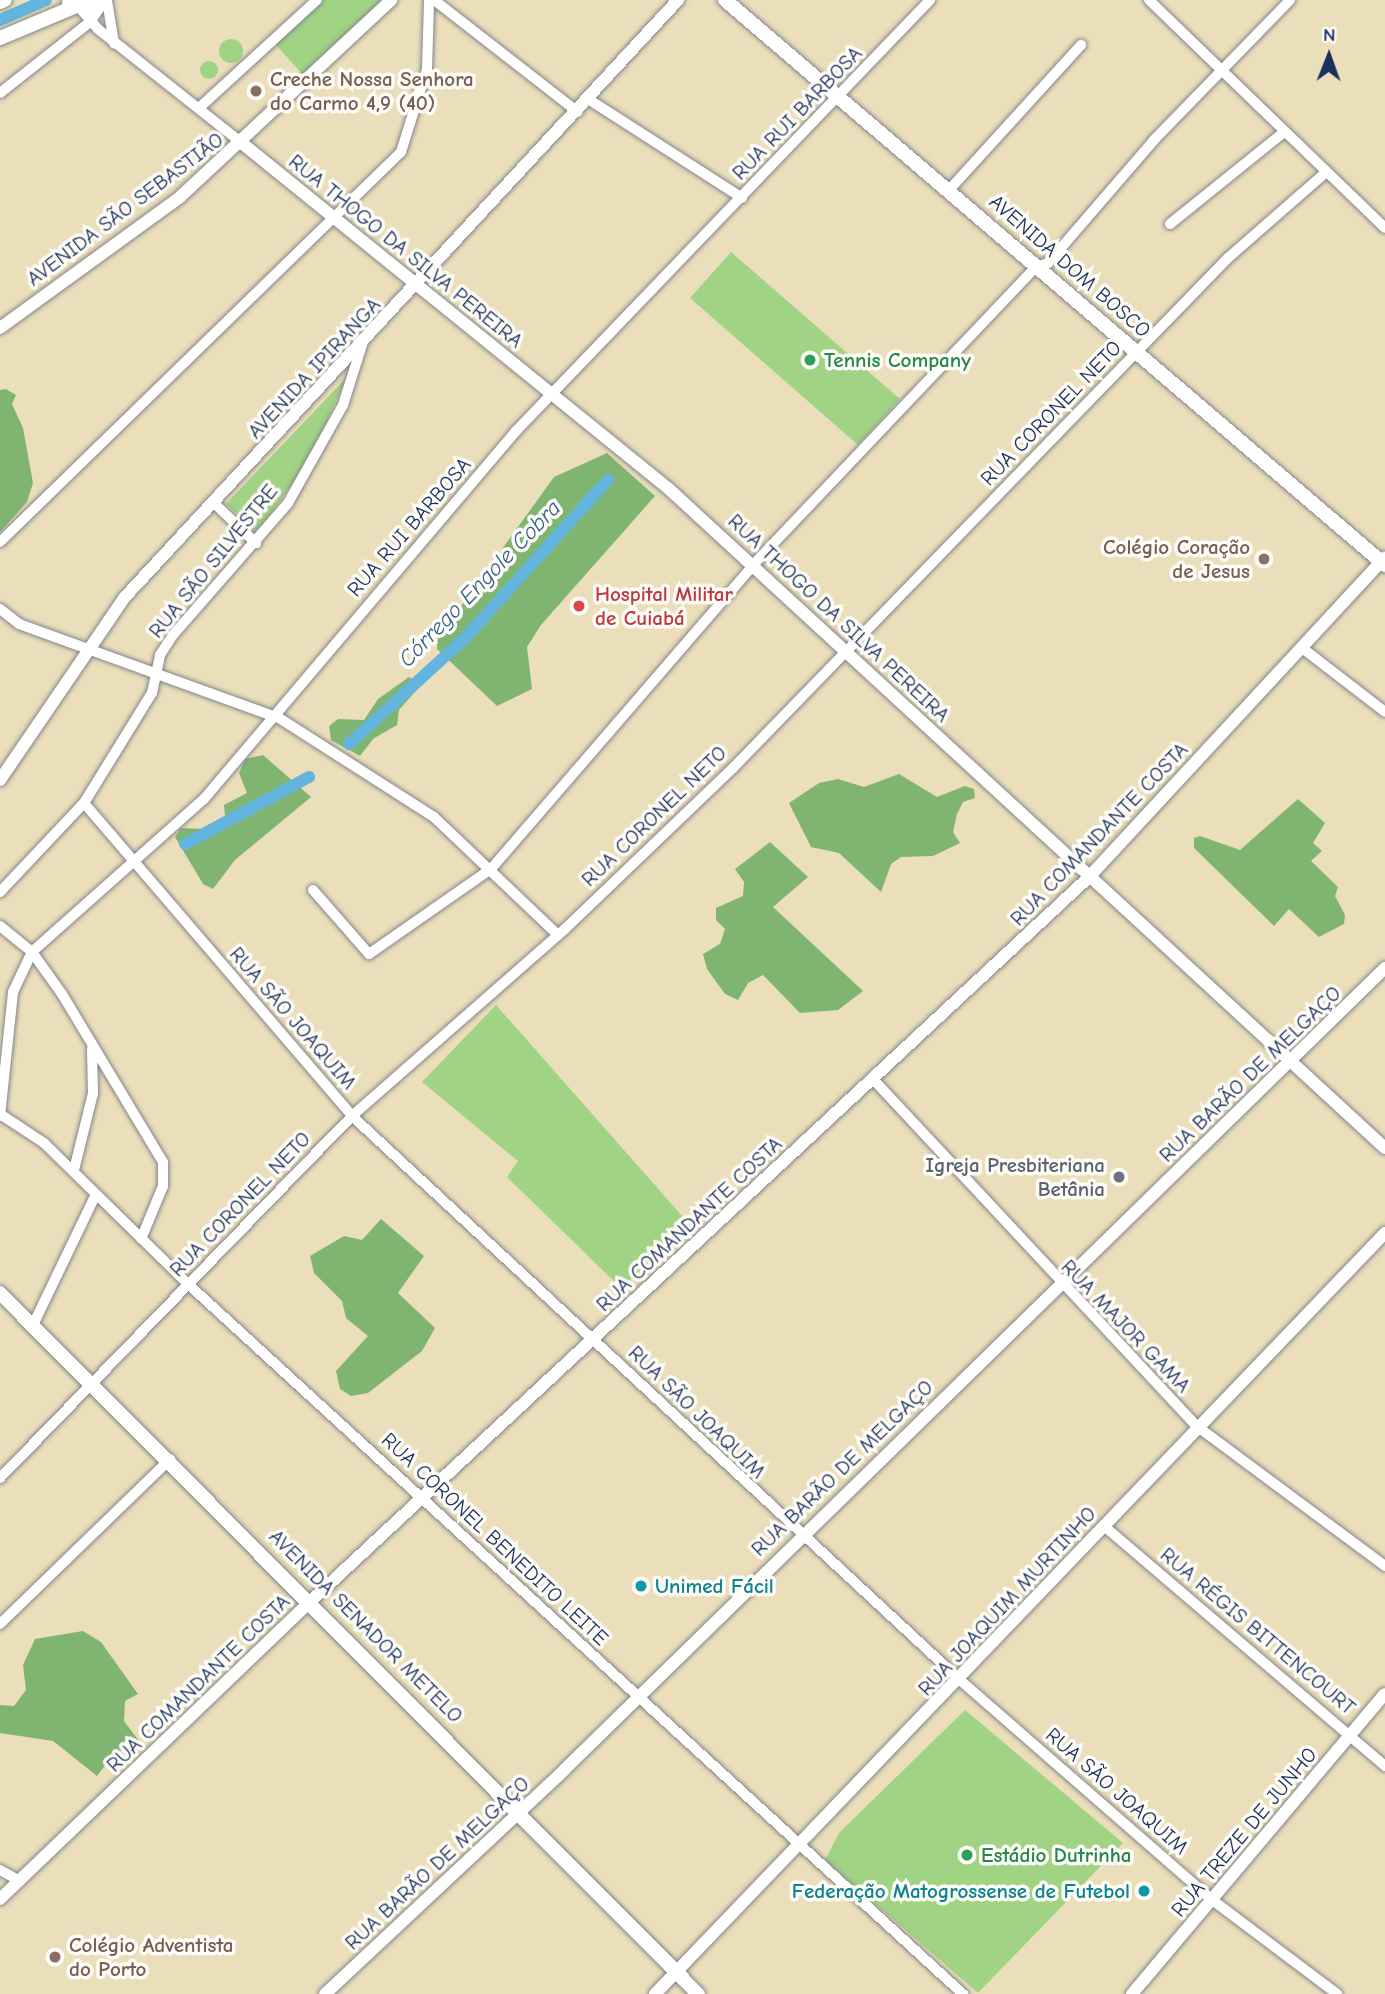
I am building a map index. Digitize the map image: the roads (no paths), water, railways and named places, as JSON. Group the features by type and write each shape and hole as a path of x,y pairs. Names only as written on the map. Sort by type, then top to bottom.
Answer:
{"main road":[{"path":"0,2 5,0"},
{"path":"0,38 73,4 105,0"},
{"name":"AVENIDA DOM BOSCO","path":"725,0 839,100 950,189 1036,267 1384,561"},
{"name":"AVENIDA SENADOR METELO","path":"0,1293 311,1601 698,1994"}],"street":[{"path":"0,93 90,22 105,0"},
{"path":"105,0 114,43"},
{"path":"199,108 317,0"},
{"name":"AVENIDA SÃO SEBASTIÃO","path":"0,328 139,228 243,144 391,0"},
{"path":"432,0 578,112"},
{"path":"0,542 333,218 406,143 430,50 432,0"},
{"name":"AVENIDA IPIRANGA","path":"0,780 125,597 215,504 578,112 678,0"},
{"name":"RUA RUI BARBOSA","path":"0,1115 13,992 32,952 135,865 279,718 370,601 553,394 839,100 930,0"},
{"path":"1149,0 1325,173 1384,227"},
{"path":"313,890 369,954 491,869 753,565 1036,267 1048,263 1290,0"},
{"path":"73,4 114,43 243,144"},
{"path":"950,189 1081,45"},
{"path":"588,99 742,198"},
{"path":"1170,224 1284,132"},
{"name":"RUA THOGO DA SILVA PEREIRA","path":"243,144 553,394 753,565 1385,1148"},
{"name":"RUA CORONEL NETO","path":"0,1478 352,1116 557,934 848,653 1136,351 1257,229 1325,173"},
{"name":"RUA SÃO SILVESTRE","path":"0,891 84,803 152,693 157,673 173,635 256,543 321,448 350,388 363,342"},
{"path":"215,504 256,543"},
{"name":"RUA COMANDANTE COSTA","path":"0,1899 311,1601 1090,876 1384,561"},
{"path":"0,610 19,624 279,718 372,773 491,869 557,934"},
{"path":"1301,647 1385,712"},
{"name":"RUA SÃO JOAQUIM","path":"84,803 352,1116 799,1535 960,1680 1211,1899 1337,1994"},
{"path":"0,926 32,952 166,1170 141,1239"},
{"name":"RUA BARÃO DE MELGAÇO","path":"325,1994 521,1812 799,1535 1061,1288 1385,968"},
{"path":"74,1170 93,1093 90,1043"},
{"name":"RUA MAJOR GAMA","path":"872,1078 1061,1288 1198,1427 1385,1566"},
{"name":"RUA CORONEL BENEDITO LEITE","path":"0,1115 74,1170 188,1285 424,1497 637,1698 963,1994"},
{"path":"33,1325 96,1194"},
{"name":"RUA JOAQUIM MURTINHO","path":"655,1994 960,1680 1385,1233"},
{"path":"0,1624 170,1460"},
{"name":"RUA RÉGIS BITTENCOURT","path":"1104,1526 1385,1766"},
{"name":"RUA TREZE DE JUNHO","path":"1132,1994 1385,1694"},
{"path":"0,1870 20,1881"}],"waterway":[{"path":"0,20 46,0"},
{"name":"Córrego Engole Cobra","path":"349,744 465,638 608,480"},
{"name":"Córrego Engole Cobra","path":"185,844 309,777"}],"place":[{"name":"Creche Nossa Senhora do Carmo 4,9 (40)","path":"256,91"},
{"name":"Tennis Company","path":"810,360"},
{"name":"Colégio Coração de Jesus","path":"1264,559"},
{"name":"Hospital Militar de Cuiabá","path":"579,606"},
{"name":"Igreja Presbiteriana Betânia","path":"1119,1177"},
{"name":"Unimed Fácil","path":"641,1586"},
{"name":"Estádio Dutrinha","path":"967,1855"},
{"name":"Federação Matogrossense de Futebol","path":"1144,1891"},
{"name":"Colégio Adventista do Porto","path":"55,1957"}]}
